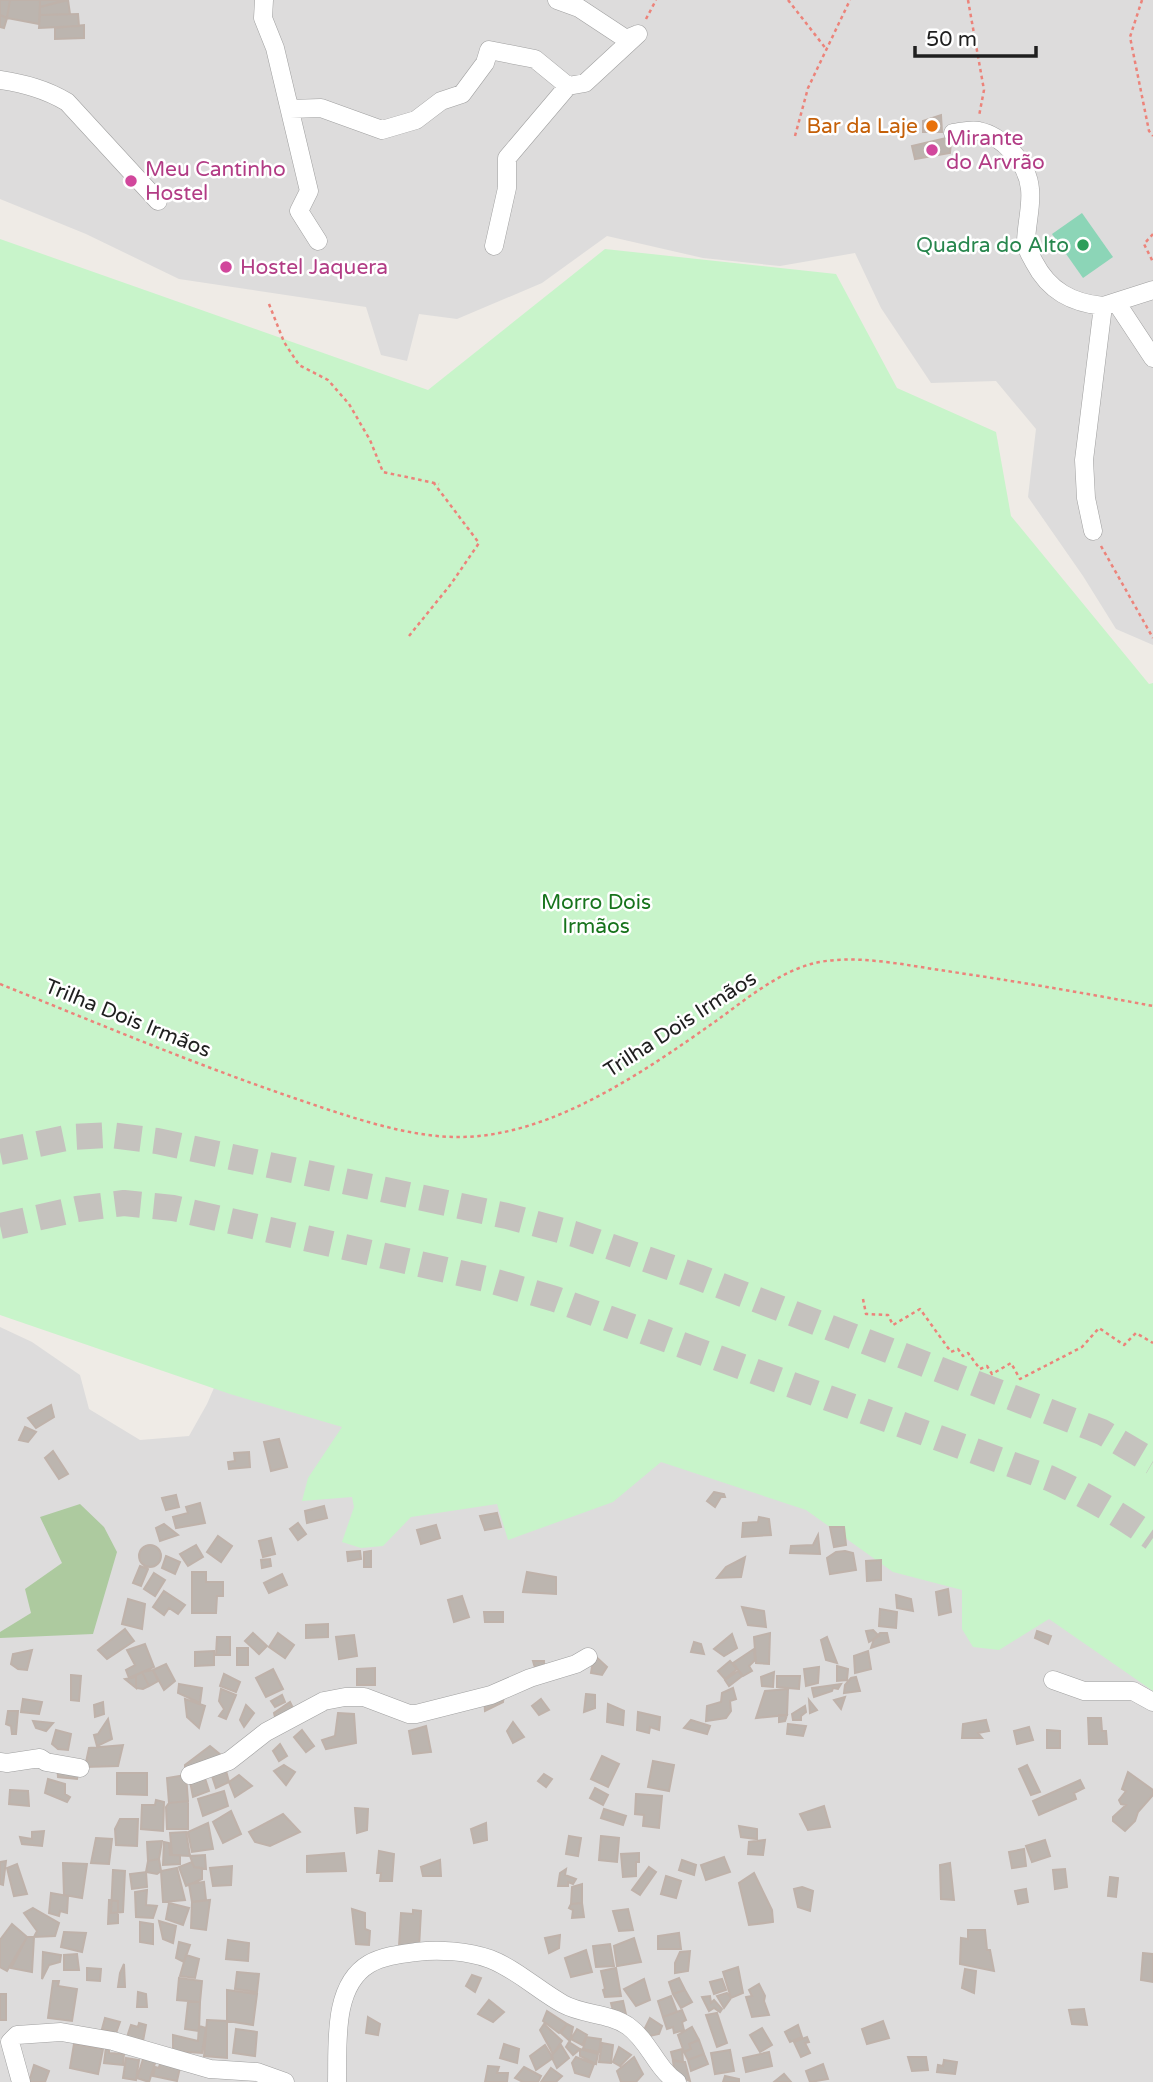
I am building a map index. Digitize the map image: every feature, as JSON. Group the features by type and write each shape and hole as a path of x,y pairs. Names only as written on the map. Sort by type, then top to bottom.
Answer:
{"street":[{"path":"264,0 263,18 275,48 309,191 299,211 318,241"},
{"path":"557,0 579,8 626,39 638,34"},
{"path":"494,246 507,188 507,158 568,86 585,83 638,34"},
{"path":"290,109 321,108 382,130 416,120 441,101 462,94 485,63 489,50 536,59 568,86"},
{"path":"0,80 26,84 67,102 158,201"},
{"path":"953,133 976,130 992,135 1004,144 1023,167 1031,190 1026,246 1041,276 1060,294 1087,305 1110,304 1153,290"},
{"path":"1110,304 1153,358"},
{"path":"1093,531 1086,498 1084,460 1110,304"},
{"path":"190,1775 229,1760 266,1732 324,1701 345,1696 364,1697 409,1714 416,1714 491,1695 530,1678 576,1664 588,1657"},
{"path":"1053,1680 1084,1691 1133,1691 1153,1702"},
{"path":"0,1762 40,1758 46,1762 80,1768"},
{"path":"337,2082 338,2020 343,2001 358,1974 370,1963 429,1950 457,1952 489,1959 574,2009 621,2022 640,2038 666,2073 677,2082"},
{"path":"21,2082 10,2042 17,2035 30,2032 61,2032 113,2040 210,2069 257,2072 285,2082"}],"path":[{"path":"638,34 656,0"},
{"path":"788,0 827,50"},
{"path":"795,136 808,88 850,0"},
{"path":"968,0 984,90 976,130"},
{"path":"1142,0 1130,37 1149,131 1153,136"},
{"path":"1153,234 1144,244 1153,262"},
{"path":"269,304 284,342 299,365 328,380 349,404 370,440 383,472 439,484"},
{"path":"409,636 451,584 479,543 433,482"},
{"path":"1093,531 1153,638"},
{"name":"Trilha Dois Irmãos","path":"0,984 225,1074 354,1119 432,1136 461,1138 501,1134 537,1123 598,1096 656,1063 774,981 809,964 832,960 891,962 1153,1006"},
{"path":"863,1299 866,1314 888,1315 893,1325 920,1310 951,1352 958,1349 963,1356 968,1353 980,1369 987,1366 992,1374 1011,1363 1020,1379 1082,1348 1099,1328 1125,1345 1136,1333 1153,1343"}],"shaded area":[{"path":"0,0 1153,0 1153,645 1116,629 1028,497 1036,429 996,381 931,383 881,308 855,253 780,266 703,258 607,236 542,283 457,319 419,314 407,361 381,355 366,307 179,279 86,234 0,199"},
{"path":"0,1327 32,1342 80,1375 89,1409 140,1440 189,1436 207,1404 229,1353 610,1408 1153,1636 1153,2082 0,2082"}],"green space":[{"name":"Quadra do Alto","path":"1082,213 1113,257 1083,278 1052,234"},
{"name":"Morro Dois Irmãos","path":"0,239 428,390 605,249 836,274 897,388 996,432 1011,516 1149,684 1153,683 1153,1691 1049,1619 999,1650 973,1647 962,1629 962,1590 893,1572 806,1510 661,1462 613,1502 508,1540 497,1504 411,1517 383,1546 361,1548 342,1542 354,1507 352,1497 302,1501 308,1478 342,1427 230,1394 0,1315"},
{"path":"80,1504 104,1527 117,1552 93,1634 0,1638 0,1632 31,1613 25,1589 62,1563 40,1517"}],"building":[{"path":"0,0 10,0 7,18 0,15"},
{"path":"10,0 40,0 39,24 7,18"},
{"path":"40,0 65,0 40,7"},
{"path":"68,0 70,14 40,15 40,7"},
{"path":"78,14 79,26 39,28 40,15"},
{"path":"0,15 7,18 4,28 0,27"},
{"path":"84,25 84,38 55,39 55,28"},
{"name":"Bar da Laje","path":"941,115 942,132 923,132 923,121"},
{"name":"Mirante do Arvrão","path":"946,138 951,142 950,153 915,159 912,146"},
{"path":"51,1405 54,1417 36,1428 28,1418"},
{"path":"25,1427 36,1432 28,1442 19,1440"},
{"path":"279,1439 287,1467 271,1471 264,1442"},
{"path":"53,1451 68,1474 59,1479 45,1458"},
{"path":"249,1452 250,1467 229,1469 228,1462 235,1461 234,1453"},
{"path":"714,1492 724,1494 725,1497 721,1497 715,1507 707,1501"},
{"path":"176,1495 179,1507 166,1510 162,1498"},
{"path":"200,1503 205,1523 176,1528 173,1517 188,1513 186,1507"},
{"path":"324,1506 327,1518 307,1523 305,1511"},
{"path":"497,1513 501,1527 485,1530 480,1516"},
{"path":"759,1517 769,1519 771,1535 742,1537 743,1523 758,1522"},
{"path":"298,1523 306,1534 298,1540 290,1529"},
{"path":"164,1524 178,1535 160,1541 156,1528"},
{"path":"436,1525 440,1538 421,1544 417,1530"},
{"path":"830,1527 844,1527 846,1545 834,1547"},
{"path":"818,1535 820,1554 790,1553 791,1546 813,1545"},
{"path":"218,1536 232,1546 221,1562 207,1552"},
{"path":"271,1538 275,1554 263,1557 259,1541"},
{"path":"150,1545 158,1548 161,1556 158,1564 150,1567 142,1564 139,1556 142,1548"},
{"path":"196,1545 203,1557 188,1566 180,1554"},
{"path":"360,1551 361,1559 348,1561 347,1552"},
{"path":"371,1551 371,1567 364,1567 364,1552"},
{"path":"836,1552 853,1553 856,1570 830,1574 827,1558"},
{"path":"166,1556 180,1562 175,1574 162,1568"},
{"path":"745,1557 741,1577 717,1578 726,1567"},
{"path":"270,1559 271,1566 262,1568 261,1560"},
{"path":"881,1560 881,1580 867,1581 866,1561"},
{"path":"140,1566 148,1569 141,1586 133,1583"},
{"path":"192,1572 206,1572 206,1582 223,1582 223,1596 217,1596 216,1613 192,1613"},
{"path":"527,1572 556,1577 556,1594 523,1592"},
{"path":"154,1573 165,1580 155,1596 144,1589"},
{"path":"282,1574 287,1585 269,1593 264,1583"},
{"path":"948,1589 951,1612 939,1615 936,1592"},
{"path":"164,1591 185,1605 178,1614 169,1608 164,1615 153,1607"},
{"path":"896,1595 911,1599 913,1611 897,1608"},
{"path":"462,1596 469,1617 454,1622 448,1600"},
{"path":"128,1599 145,1604 142,1629 122,1624"},
{"path":"742,1607 764,1611 766,1627 748,1625"},
{"path":"880,1609 897,1612 896,1628 879,1626"},
{"path":"484,1612 503,1612 503,1622 485,1622"},
{"path":"328,1624 328,1637 306,1638 306,1625"},
{"path":"125,1629 134,1641 107,1659 98,1650"},
{"path":"873,1630 879,1636 869,1642 866,1631"},
{"path":"1037,1631 1051,1636 1048,1644 1035,1638"},
{"path":"253,1633 267,1646 259,1654 245,1641"},
{"path":"278,1633 294,1645 285,1658 269,1647"},
{"path":"770,1633 769,1664 756,1663 754,1637"},
{"path":"880,1633 887,1633 889,1642 871,1648 874,1639"},
{"path":"732,1634 737,1648 724,1656 714,1649"},
{"path":"354,1635 357,1656 339,1659 336,1637"},
{"path":"217,1637 230,1637 230,1655 216,1655"},
{"path":"827,1637 837,1663 826,1660 821,1640"},
{"path":"694,1642 701,1644 704,1654 691,1652"},
{"path":"145,1644 154,1667 129,1678 126,1670 135,1665 127,1650"},
{"path":"237,1648 248,1648 248,1665 237,1665"},
{"path":"754,1649 755,1660 749,1666 752,1671 743,1676 733,1663"},
{"path":"32,1650 27,1670 18,1669 11,1664 13,1654"},
{"path":"214,1651 214,1665 195,1666 195,1652"},
{"path":"868,1651 871,1669 855,1673 854,1656"},
{"path":"594,1655 607,1667 602,1675 591,1673"},
{"path":"533,1661 544,1661 544,1667 536,1671"},
{"path":"730,1661 737,1669 725,1679 718,1671"},
{"path":"166,1664 175,1681 164,1690 153,1670"},
{"path":"837,1666 848,1669 847,1680 837,1681"},
{"path":"819,1667 818,1683 806,1686 804,1669"},
{"path":"375,1668 375,1685 357,1685 357,1669"},
{"path":"273,1669 283,1689 266,1697 256,1678"},
{"path":"153,1670 158,1681 149,1686 142,1672"},
{"path":"738,1671 742,1676 729,1686 725,1680"},
{"path":"142,1672 149,1686 136,1688 136,1675"},
{"path":"774,1672 773,1687 762,1686 761,1677"},
{"path":"224,1674 240,1682 236,1692 220,1686"},
{"path":"71,1675 81,1676 79,1701 71,1700"},
{"path":"777,1676 800,1676 799,1689 777,1687"},
{"path":"136,1677 136,1688 125,1679"},
{"path":"856,1677 860,1691 844,1693 845,1685 851,1678"},
{"path":"179,1684 202,1688 200,1703 178,1693"},
{"path":"841,1684 838,1689 833,1688 832,1691 814,1697 812,1688"},
{"path":"733,1688 736,1699 730,1701 731,1711 726,1718 706,1721 707,1706 721,1702 722,1693"},
{"path":"221,1689 236,1695 226,1719 219,1716 224,1709 219,1701"},
{"path":"788,1689 787,1715 756,1718 765,1691"},
{"path":"504,1694 503,1702 485,1711 484,1697"},
{"path":"586,1694 595,1695 595,1708 584,1712"},
{"path":"282,1695 285,1702 275,1707 271,1701"},
{"path":"845,1697 841,1709 834,1700"},
{"path":"23,1699 42,1702 39,1714 21,1712"},
{"path":"185,1699 205,1706 199,1728 187,1717"},
{"path":"541,1699 549,1710 539,1715 532,1706"},
{"path":"809,1700 817,1710 810,1713"},
{"path":"103,1702 104,1714 95,1717 94,1705"},
{"path":"290,1702 295,1712 278,1729 274,1713"},
{"path":"608,1704 624,1711 623,1725 607,1722"},
{"path":"246,1705 254,1713 244,1727 240,1720"},
{"path":"805,1706 806,1712 801,1716 801,1720 793,1720 792,1714"},
{"path":"8,1711 18,1711 16,1734 12,1734 11,1726 6,1724"},
{"path":"638,1712 660,1717 659,1730 650,1727 649,1733 637,1730"},
{"path":"338,1713 354,1714 356,1743 326,1749 322,1740 335,1736"},
{"path":"779,1715 787,1715 785,1721 779,1722"},
{"path":"1088,1718 1101,1718 1107,1744 1089,1744"},
{"path":"108,1719 112,1739 97,1746 94,1735 98,1734"},
{"path":"691,1720 710,1726 707,1734 684,1728"},
{"path":"986,1720 989,1731 978,1733 982,1738 962,1738 963,1724"},
{"path":"33,1721 53,1723 46,1731 36,1728"},
{"path":"513,1722 524,1737 513,1743 507,1731"},
{"path":"788,1724 806,1726 803,1736 787,1734"},
{"path":"426,1726 431,1752 413,1754 409,1731"},
{"path":"1029,1727 1033,1740 1017,1744 1014,1731"},
{"path":"56,1730 71,1734 68,1750 58,1749 52,1744"},
{"path":"302,1730 314,1746 306,1752 294,1737"},
{"path":"1047,1730 1060,1731 1060,1748 1047,1748"},
{"path":"280,1744 287,1756 279,1761 273,1751"},
{"path":"123,1745 118,1766 85,1767 89,1748"},
{"path":"210,1746 221,1755 209,1765 185,1769 185,1765"},
{"path":"602,1756 619,1764 608,1787 591,1779"},
{"path":"57,1761 80,1765 77,1779 58,1777"},
{"path":"653,1761 674,1765 669,1791 648,1787"},
{"path":"284,1765 295,1772 286,1785 274,1771"},
{"path":"1027,1765 1040,1792 1031,1795 1019,1769"},
{"path":"225,1767 229,1782 216,1788 211,1773"},
{"path":"203,1772 209,1791 193,1797 189,1776"},
{"path":"1128,1772 1153,1790 1153,1795 1125,1831 1113,1821 1113,1817 1126,1805 1119,1800 1126,1791 1122,1789"},
{"path":"117,1773 147,1773 147,1795 117,1794"},
{"path":"544,1774 552,1779 546,1787 538,1781"},
{"path":"186,1775 188,1801 169,1803 167,1778"},
{"path":"239,1775 252,1786 235,1797 229,1782"},
{"path":"48,1779 65,1784 65,1794 70,1797 67,1802 45,1793"},
{"path":"1080,1780 1084,1788 1074,1793 1076,1799 1039,1815 1033,1801"},
{"path":"595,1788 608,1795 603,1805 590,1798"},
{"path":"10,1790 28,1791 29,1806 9,1804"},
{"path":"224,1791 228,1806 203,1816 198,1799"},
{"path":"636,1794 662,1796 659,1828 643,1826 644,1815 635,1814"},
{"path":"156,1800 164,1802 163,1831 141,1829 142,1805 155,1805"},
{"path":"188,1801 188,1829 167,1829 166,1807 169,1803"},
{"path":"824,1806 830,1827 808,1830 800,1814"},
{"path":"355,1808 368,1809 367,1830 357,1833"},
{"path":"604,1809 626,1816 623,1825 601,1818"},
{"path":"231,1811 241,1834 223,1843 213,1822"},
{"path":"283,1814 300,1832 270,1846 255,1842 249,1832"},
{"path":"120,1819 138,1819 137,1846 116,1845 115,1829"},
{"path":"208,1823 213,1849 192,1852 188,1832"},
{"path":"486,1823 487,1840 474,1843 471,1829"},
{"path":"739,1826 757,1829 757,1839 741,1837"},
{"path":"44,1831 42,1846 22,1844 20,1837 32,1839 32,1832"},
{"path":"186,1832 190,1856 172,1855 170,1833"},
{"path":"569,1836 581,1838 578,1856 566,1854"},
{"path":"601,1836 619,1838 617,1862 599,1860"},
{"path":"96,1838 112,1839 109,1864 91,1863"},
{"path":"765,1840 763,1855 748,1854 749,1842"},
{"path":"1045,1840 1050,1856 1032,1862 1026,1846"},
{"path":"162,1841 159,1859 148,1861 147,1842"},
{"path":"164,1842 169,1843 170,1855 180,1855 180,1864 163,1865"},
{"path":"1024,1849 1026,1866 1012,1868 1009,1852"},
{"path":"379,1851 394,1854 392,1881 380,1881 381,1873 377,1873"},
{"path":"344,1853 346,1871 307,1872 307,1856"},
{"path":"639,1853 636,1876 623,1877 621,1854"},
{"path":"205,1855 206,1869 194,1867 190,1856"},
{"path":"724,1857 730,1872 706,1880 701,1865"},
{"path":"159,1859 161,1871 157,1874 146,1872 148,1861"},
{"path":"440,1860 441,1876 423,1876 421,1867"},
{"path":"682,1860 696,1865 694,1875 679,1870"},
{"path":"6,1861 3,1885 0,1884 0,1862"},
{"path":"192,1862 194,1867 202,1868 202,1879 186,1886 179,1867"},
{"path":"63,1863 87,1864 82,1898 64,1895"},
{"path":"950,1863 954,1900 941,1899 940,1865"},
{"path":"17,1864 27,1894 14,1896 7,1868"},
{"path":"232,1866 231,1885 213,1886 210,1868"},
{"path":"649,1867 656,1872 640,1895 632,1890"},
{"path":"177,1868 185,1900 163,1902 161,1871"},
{"path":"566,1869 565,1875 576,1879 573,1884 568,1882 568,1886 558,1886 560,1873"},
{"path":"1065,1869 1067,1887 1055,1889 1053,1870"},
{"path":"113,1870 125,1871 123,1912 111,1913"},
{"path":"146,1872 147,1887 132,1889 130,1874"},
{"path":"754,1873 772,1910 773,1922 749,1925 739,1883"},
{"path":"666,1876 681,1881 676,1898 661,1894"},
{"path":"1110,1877 1118,1878 1116,1897 1108,1896"},
{"path":"204,1882 206,1900 192,1902 189,1884"},
{"path":"582,1884 582,1903 571,1904 572,1887"},
{"path":"802,1887 813,1891 810,1911 798,1907 794,1889"},
{"path":"1026,1889 1028,1902 1018,1904 1015,1891"},
{"path":"147,1890 146,1905 157,1906 153,1918 136,1917 135,1892"},
{"path":"51,1893 68,1896 67,1913 60,1911 59,1916 49,1913"},
{"path":"109,1900 118,1901 118,1923 108,1924"},
{"path":"210,1900 206,1930 191,1928 192,1902"},
{"path":"169,1903 189,1908 183,1925 166,1919"},
{"path":"582,1903 584,1917 572,1918 573,1910 569,1908 571,1904"},
{"path":"33,1908 59,1923 55,1936 34,1937 37,1931 24,1913"},
{"path":"352,1909 365,1913 365,1929 370,1931 369,1945 356,1944"},
{"path":"628,1909 633,1930 619,1931 613,1911"},
{"path":"413,1910 421,1911 419,1948 399,1946 401,1913 413,1914"},
{"path":"159,1921 176,1926 173,1943 163,1939"},
{"path":"140,1922 153,1924 153,1944 140,1942"},
{"path":"12,1924 27,1937 7,1971 0,1967 0,1940"},
{"path":"968,1930 985,1930 987,1950 990,1950 994,1971 960,1964 961,1938 968,1939"},
{"path":"64,1932 86,1933 82,1952 61,1947"},
{"path":"679,1933 681,1949 658,1949 658,1936"},
{"path":"560,1935 559,1948 549,1953 545,1938"},
{"path":"27,1937 34,1937 32,1972 11,1968"},
{"path":"634,1938 641,1962 617,1966 614,1946"},
{"path":"228,1940 249,1943 248,1961 226,1959"},
{"path":"179,1942 190,1945 184,1962 176,1958"},
{"path":"610,1944 614,1966 596,1967 593,1946"},
{"path":"586,1950 592,1972 571,1977 565,1958"},
{"path":"690,1951 688,1971 675,1973 675,1963 680,1952"},
{"path":"43,1952 61,1955 60,1962 49,1965 42,1979"},
{"path":"1143,1953 1153,1954 1153,1982 1141,1980"},
{"path":"77,1954 79,1970 64,1970 64,1955"},
{"path":"186,1955 199,1959 195,1978 180,1976"},
{"path":"124,1964 125,1987 118,1987 120,1973"},
{"path":"738,1967 743,1993 731,1998 723,1972"},
{"path":"87,1968 101,1969 100,1981 87,1980"},
{"path":"616,1968 621,1996 605,1997 601,1971"},
{"path":"965,1969 976,1971 974,1993 962,1988"},
{"path":"237,1972 259,1974 257,1992 235,1989"},
{"path":"472,1975 481,1978 475,1992 466,1986"},
{"path":"179,1978 202,1981 200,2002 177,2000"},
{"path":"679,1978 685,1990 673,1994 669,1982"},
{"path":"644,1979 650,2000 636,2006 624,1989"},
{"path":"722,1979 726,1990 714,1994 710,1982"},
{"path":"53,1981 59,1981 58,1986 77,1989 72,2021 48,2018"},
{"path":"759,1984 769,2015 752,2017 746,1997 752,1996 749,1990"},
{"path":"227,1990 257,1994 253,2025 227,2021"},
{"path":"685,1990 692,2002 681,2008 673,1994"},
{"path":"138,1992 146,1994 147,2007 137,2007"},
{"path":"727,1993 731,1998 724,2008 717,1996"},
{"path":"0,1994 6,1994 6,2020 0,2020"},
{"path":"671,1996 677,2012 663,2017 658,2001"},
{"path":"710,1996 711,2003 714,2000 722,2009 720,2012 714,2008 709,2011 702,1997"},
{"path":"489,2000 504,2012 493,2022 478,2014"},
{"path":"623,2001 627,2019 616,2021 611,2003"},
{"path":"188,2002 200,2002 199,2031 185,2029"},
{"path":"1084,2009 1087,2025 1072,2024 1069,2010"},
{"path":"682,2010 686,2020 682,2022 684,2030 674,2033 673,2027 667,2029 663,2017"},
{"path":"547,2011 567,2024 559,2033 543,2021"},
{"path":"717,2013 727,2043 717,2047 706,2015"},
{"path":"368,2017 380,2024 378,2035 366,2033"},
{"path":"105,2018 120,2022 116,2033 102,2029"},
{"path":"650,2018 662,2026 659,2034 645,2037 642,2034"},
{"path":"207,2020 227,2021 227,2058 204,2056"},
{"path":"883,2021 889,2038 867,2044 862,2029"},
{"path":"139,2023 146,2025 143,2041 127,2037 131,2025 138,2027"},
{"path":"544,2024 562,2041 553,2054 540,2030"},
{"path":"567,2024 573,2027 570,2041 561,2033"},
{"path":"798,2025 802,2037 790,2042 785,2032"},
{"path":"199,2026 206,2028 202,2053 173,2051 173,2035 198,2041"},
{"path":"692,2027 699,2040 689,2044 691,2049 684,2052 678,2035"},
{"path":"762,2028 772,2045 760,2052 750,2035"},
{"path":"236,2029 257,2032 255,2056 233,2053"},
{"path":"577,2029 587,2035 582,2045 571,2039"},
{"path":"586,2037 601,2039 599,2052 583,2049"},
{"path":"807,2037 809,2042 805,2043 810,2053 801,2057 794,2042"},
{"path":"699,2040 704,2054 688,2060 684,2052 691,2049 689,2044"},
{"path":"569,2042 580,2049 573,2055 566,2047"},
{"path":"602,2043 613,2045 611,2063 599,2062"},
{"path":"74,2044 103,2049 98,2074 70,2068"},
{"path":"504,2044 519,2049 517,2063 500,2058"},
{"path":"545,2045 553,2058 536,2070 530,2056"},
{"path":"561,2045 569,2058 557,2068 551,2056"},
{"path":"106,2047 109,2047 109,2053 124,2054 123,2065 104,2063"},
{"path":"619,2047 631,2055 620,2066 613,2062"},
{"path":"580,2049 598,2054 596,2064 580,2056"},
{"path":"682,2049 683,2062 673,2060 671,2052"},
{"path":"730,2050 734,2071 715,2074 711,2053"},
{"path":"769,2052 772,2066 746,2072 743,2058"},
{"path":"145,2053 157,2057 149,2082 137,2078"},
{"path":"704,2054 708,2064 691,2071 688,2060"},
{"path":"576,2057 594,2064 589,2077 575,2073 572,2063"},
{"path":"634,2057 643,2074 636,2082 621,2082 617,2071"},
{"path":"908,2057 926,2057 928,2070 912,2071"},
{"path":"126,2058 139,2060 136,2080 123,2078"},
{"path":"161,2059 181,2063 177,2081 153,2076"},
{"path":"944,2060 957,2062 955,2074 937,2072 938,2065 943,2066"},
{"path":"673,2061 685,2062 690,2081 675,2075"},
{"path":"823,2064 828,2079 810,2082 806,2071"},
{"path":"34,2065 49,2071 45,2082 29,2082"},
{"path":"488,2066 499,2067 497,2073 508,2073 507,2082 485,2082"},
{"path":"524,2067 541,2076 538,2082 523,2082 515,2078"},
{"path":"551,2068 562,2076 556,2082 541,2082"},
{"path":"784,2074 791,2082 774,2082"},
{"path":"725,2076 739,2079 739,2082 723,2082"}],"tunnel":[{"path":"0,1152 71,1137 110,1135 157,1141 507,1216 574,1234 698,1277 1102,1432 1153,1462"},
{"path":"0,1226 77,1209 124,1203 173,1208 486,1279 555,1299 1049,1478 1102,1505 1153,1538"}],"place":[{"name":"Bar da Laje","path":"932,126"},
{"name":"Mirante do Arvrão","path":"932,150"},
{"name":"Meu Cantinho Hostel","path":"131,181"},
{"name":"Quadra do Alto","path":"1083,245"},
{"name":"Hostel Jaquera","path":"226,267"}]}
